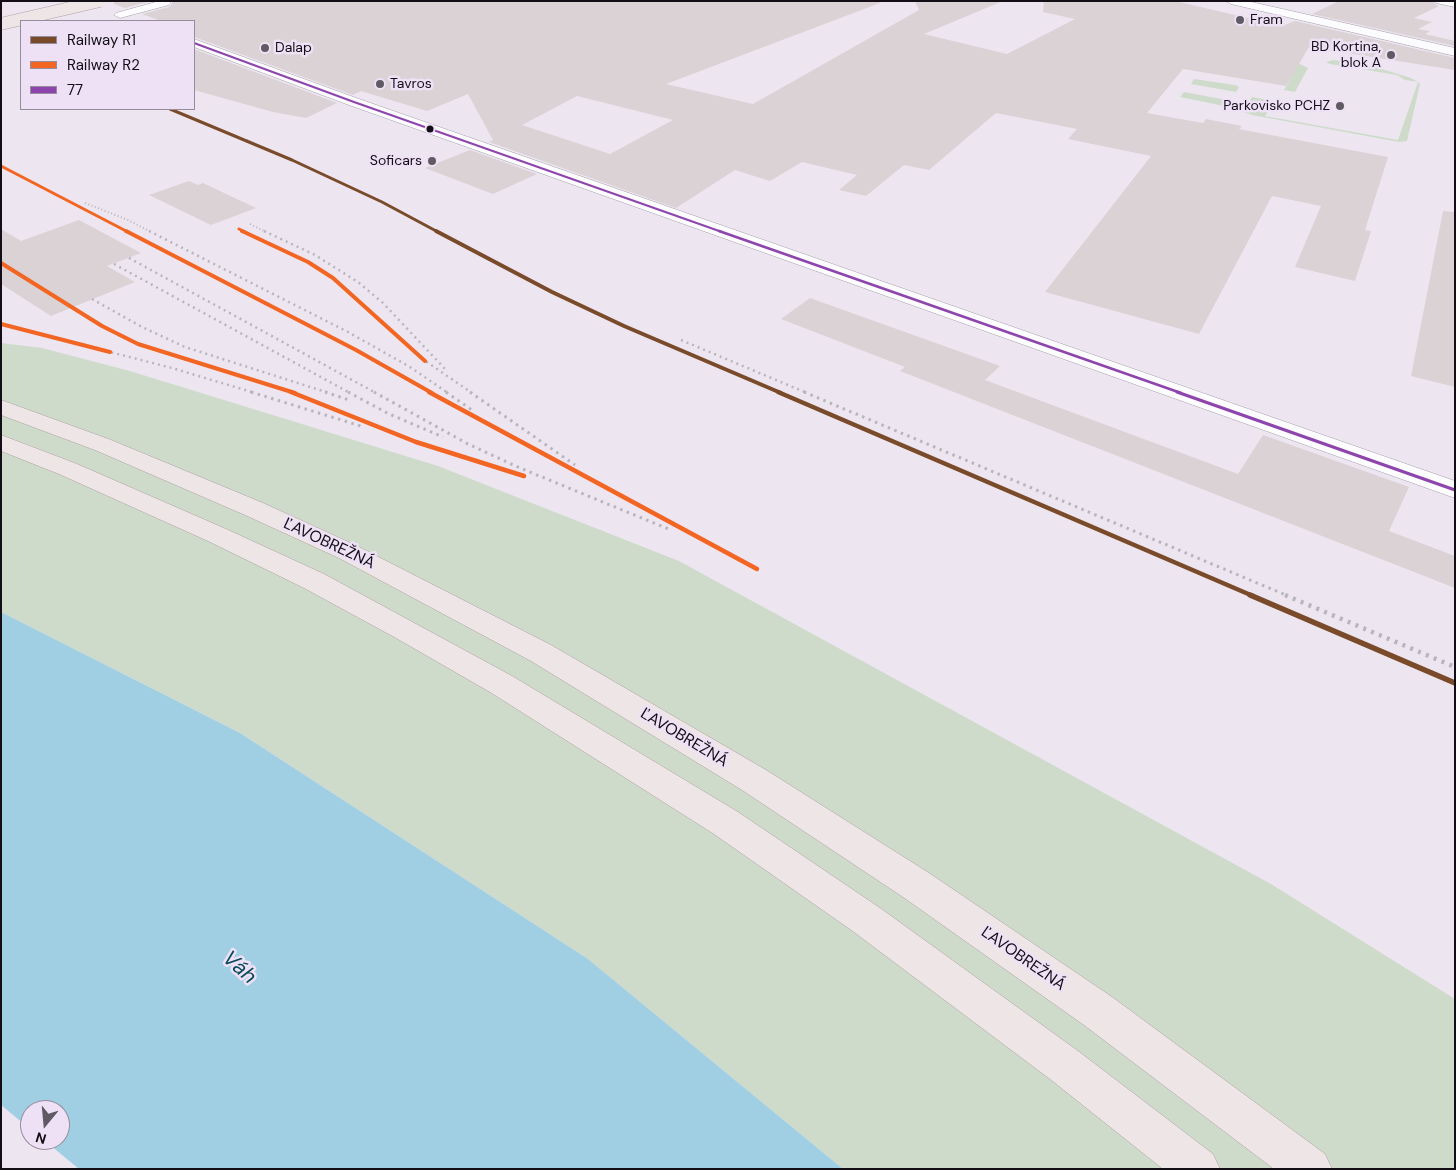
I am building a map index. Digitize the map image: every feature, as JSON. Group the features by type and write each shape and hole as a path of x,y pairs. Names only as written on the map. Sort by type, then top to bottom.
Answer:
{"main road":[{"path":"1,18 77,1"},
{"path":"1,24 99,1"},
{"name":"ĽAVOBREŽNÁ","path":"1,407 103,445 348,552 439,598 550,658 754,780 916,885 1098,1012 1310,1169"},
{"path":"1,442 68,469 217,535 314,581 510,689 726,823 867,920 1064,1066 1198,1169"}],"street":[{"path":"99,1 102,7 135,20"},
{"path":"1231,1 1455,52"},
{"path":"1440,1 1455,4"},
{"path":"120,14 167,2"},
{"path":"156,20 157,13 167,2"},
{"path":"1291,15 1312,5"},
{"path":"195,43 345,99 1455,490"}],"green space":[{"path":"1290,59 1308,68 1295,92 1284,90 1292,76"},
{"path":"1333,60 1372,66 1418,82 1405,80 1397,75 1326,62"},
{"path":"1194,79 1239,87 1236,92 1191,84"},
{"path":"1418,82 1420,84 1407,141 1399,142 1243,112 1252,97 1274,101 1265,116 1398,140"},
{"path":"1184,92 1227,100 1237,105 1229,107 1180,97"},
{"path":"1,343 42,348 130,371 438,466 679,561 1271,884 1455,999 1455,1169 843,1169 588,959 240,733 1,612"}],"water":[{"name":"Váh","path":"1,612 240,733 588,959 843,1169 79,1169 56,1150 70,1150 70,1100 20,1100 20,1121 1,1105"}],"building":[{"path":"114,1 151,1 125,8 114,4"},
{"path":"172,1 880,1 880,3 666,84 753,104 919,10 915,1 1003,1 924,34 1007,54 1075,19 1043,12 1044,1 1175,1 1282,26 1295,21 1455,58 1455,70 1309,47 1286,86 1183,69 1147,113 1203,123 1206,119 1242,126 1239,129 1388,157 1365,230 1371,231 1355,281 1295,267 1321,206 1272,196 1199,334 1045,292 1151,156 1068,139 1077,129 996,113 929,170 904,165 866,196 839,190 857,175 802,162 770,181 735,170 676,208 489,142 493,140 468,94 427,111 361,91 353,95 195,37 195,20 158,20 142,14 169,7","holes":["577,96 673,120 610,154 522,125"]},
{"path":"1339,1 1433,1 1439,6 1414,18 1432,22 1418,29 1430,31 1425,34 1455,41 1455,46 1312,14"},
{"path":"195,49 337,103 306,118 273,112 195,90"},
{"path":"470,150 537,174 493,194 425,168"},
{"path":"189,181 198,185 203,183 256,208 211,225 149,195"},
{"path":"1443,211 1455,212 1455,387 1411,376"},
{"path":"79,220 141,253 107,266 135,282 51,316 1,284 1,229 21,241"},
{"path":"810,298 1000,366 985,380 1238,474 1263,435 1409,487 1389,531 1455,556 1455,588 900,371 905,367 781,319"}],"railway":[{"path":"247,140 382,202 438,232"},
{"path":"1,166 128,232"},
{"path":"85,203 128,220 151,232"},
{"path":"250,224 264,231"},
{"path":"239,229 245,232"},
{"path":"126,231 356,350 432,393"},
{"path":"149,231 348,332 410,367 448,393"},
{"path":"242,231 308,262 333,278 421,358 472,393"},
{"path":"264,231 315,255 358,282 383,303 446,370"},
{"path":"436,231 552,292 624,326 781,393"},
{"path":"129,258 376,393"},
{"path":"114,264 350,393"},
{"path":"92,299 142,327 185,347 329,393"},
{"path":"72,307 118,335 138,344 295,393"},
{"path":"1,324 172,368 255,393"},
{"path":"681,340 807,393"},
{"path":"251,392 364,427"},
{"path":"291,392 416,442 522,476"},
{"path":"325,392 349,400"},
{"path":"348,392 389,414 443,437"},
{"path":"374,392 468,444 520,468 671,530"},
{"path":"429,392 757,569"},
{"path":"446,392 472,410"},
{"path":"470,392 575,465"},
{"path":"778,392 1253,596"},
{"path":"804,392 1288,596"},
{"path":"1250,595 1455,683"},
{"path":"1285,595 1455,667"}],"rail line":[{"name":"R1","path":"172,110 292,160 382,202 552,292 624,326 1455,683"},
{"name":"R2","path":"1,166 356,350 464,412 757,569"},
{"name":"R2","path":"239,229 308,262 333,278 425,361"},
{"name":"R2","path":"1,263 102,326 138,344 294,393 416,442 524,476"},
{"name":"R2","path":"1,324 110,352"}],"transit line":[{"name":"77","path":"195,43 354,102 1455,490"}],"place":[{"name":"Fram","path":"1240,20"},
{"name":"Dalap","path":"265,48"},
{"name":"BD Kortina, blok A","path":"1391,55"},
{"name":"Tavros","path":"380,84"},
{"name":"Parkovisko PCHZ","path":"1340,106"},
{"name":"Soficars","path":"432,161"}]}
